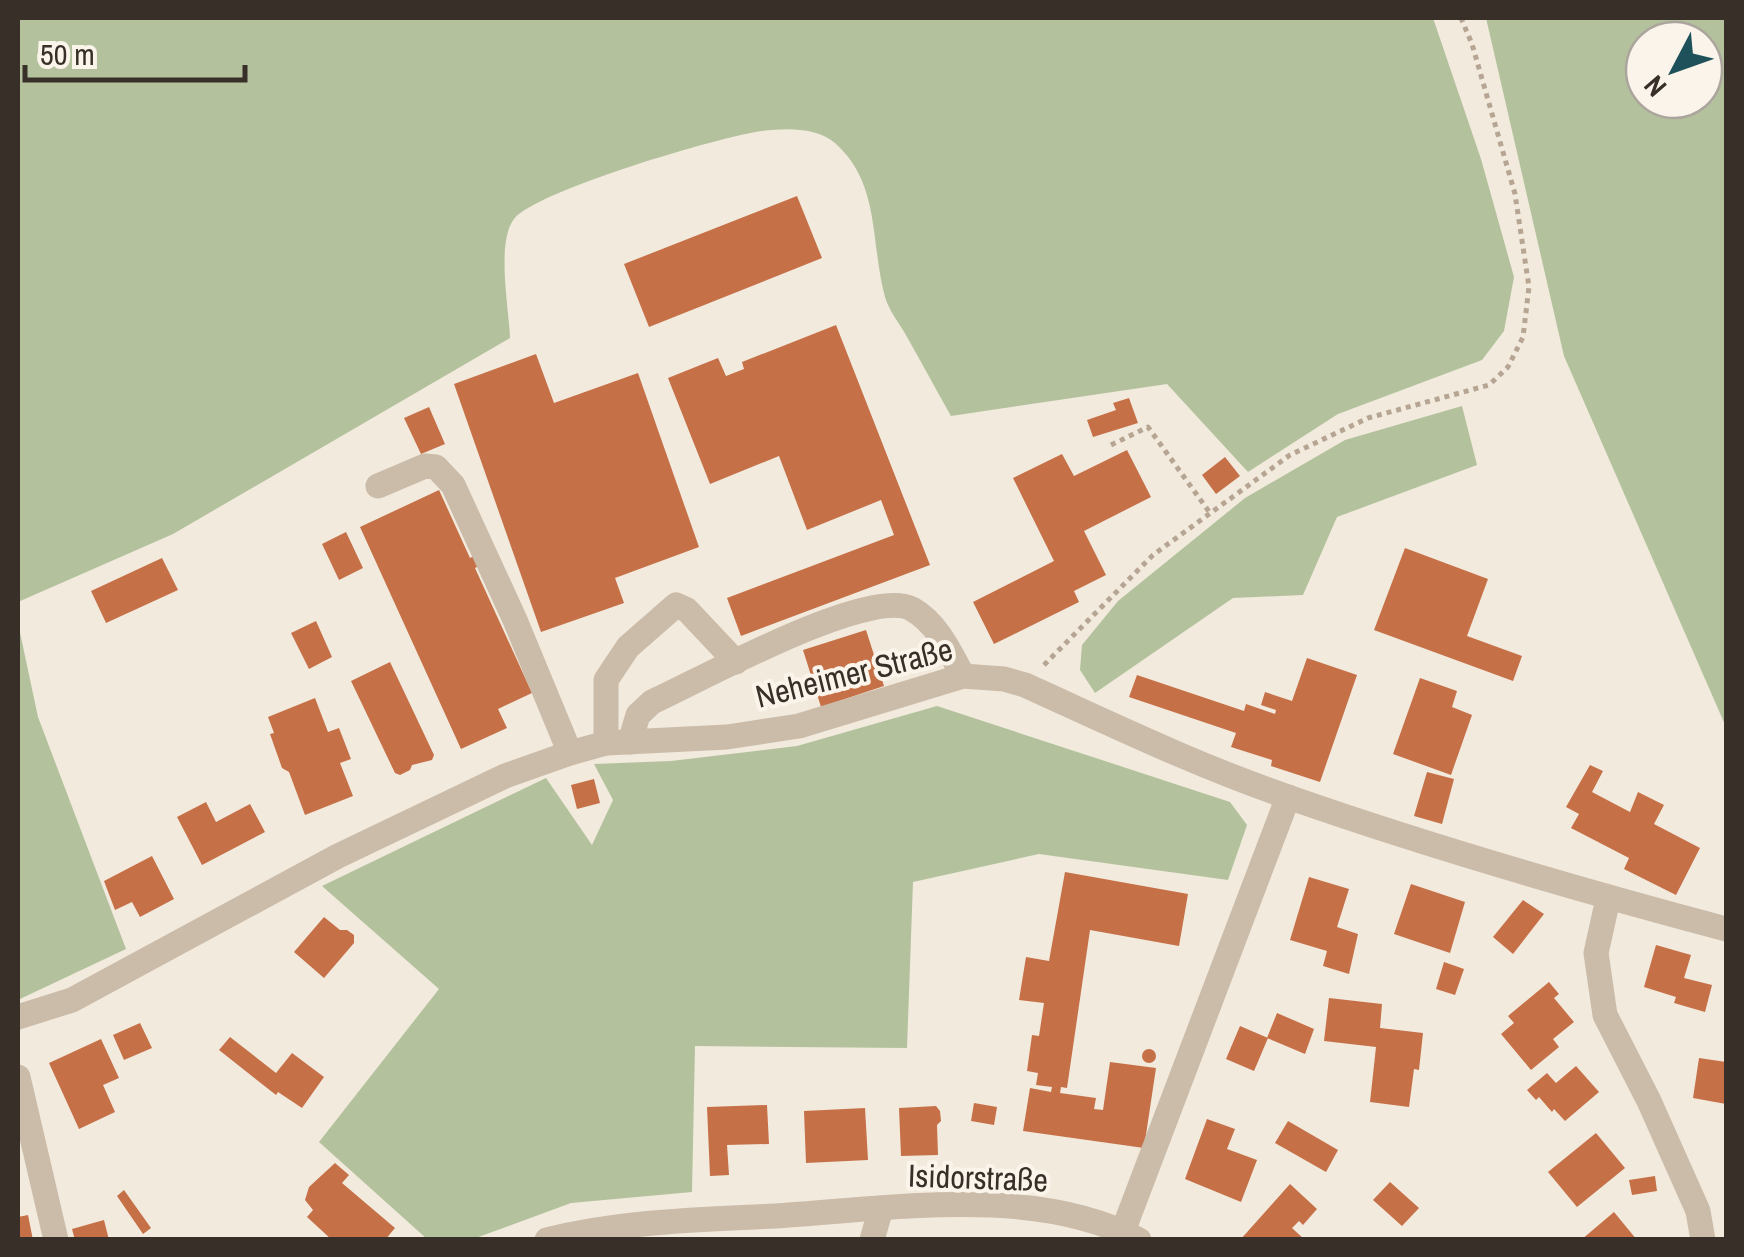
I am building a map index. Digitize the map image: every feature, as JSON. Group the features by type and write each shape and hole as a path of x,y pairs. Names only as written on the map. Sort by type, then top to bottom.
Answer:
{"street":[{"path":"378,486 425,466 436,466 453,485 570,753"},
{"path":"618,743 652,702 855,610 896,604 913,610 941,635 963,676"},
{"path":"618,743 606,680 628,647 676,605 687,610 736,662"},
{"name":"Neheimer Straße","path":"18,1017 72,1000 338,856 504,776 570,753 618,743 726,737 799,726 963,676 1004,679 1025,686 1288,798 1608,900 1726,930"},
{"name":"Isidorstraße","path":"546,1240 643,1222 881,1208 1011,1207 1072,1214 1131,1235 1288,798"},
{"path":"1608,900 1596,953 1605,1015 1698,1210 1703,1240"},
{"path":"18,1077 56,1240"},
{"path":"872,1240 881,1208"}],"path":[{"path":"1025,686 1153,556 1290,455 1368,418 1489,385 1508,367 1523,336 1529,287 1515,194 1461,18"},
{"path":"1111,445 1148,428 1210,513"}],"green space":[{"path":"18,18 1433,18 1481,159 1514,277 1504,331 1482,360 1338,414 1248,472 1167,384 951,416 887,302 867,195 850,159 828,138 810,131 762,131 631,166 529,207 514,219 506,243 510,338 173,534 18,602"},
{"path":"1486,18 1726,18 1726,727 1564,356"},
{"path":"1462,406 1477,465 1337,517 1303,595 1233,598 1095,693 1080,670 1082,645 1118,601 1245,498 1345,440"},
{"path":"18,623 38,717 126,949 20,999 18,990"},
{"path":"937,706 1230,802 1247,825 1228,880 1039,854 913,882 907,1048 695,1046 692,1192 571,1203 473,1239 427,1239 319,1142 439,989 322,886 546,778 592,845 613,800 594,764 671,761 797,746"}],"building":[{"path":"797,196 822,258 649,327 624,264"},
{"path":"836,325 930,565 741,636 727,598 894,535 881,500 807,530 779,456 710,484 668,378 718,358 726,376 744,369 742,362"},
{"path":"536,354 554,403 638,373 699,547 615,578 624,603 541,632 454,384"},
{"path":"1129,398 1138,423 1093,437 1087,420 1116,410 1113,403"},
{"path":"429,407 445,444 421,454 404,418"},
{"path":"1127,450 1151,497 1084,531 1106,575 1074,591 1079,602 994,644 973,602 1054,561 1013,478 1062,454 1074,476"},
{"path":"1225,457 1240,476 1216,494 1202,475"},
{"path":"439,490 470,558 478,554 482,564 475,568 532,693 498,709 507,728 461,749 360,527"},
{"path":"346,532 363,568 339,580 322,544"},
{"path":"1405,548 1488,579 1467,636 1522,656 1513,681 1374,630"},
{"path":"162,558 178,590 106,623 91,591"},
{"path":"316,621 332,657 309,669 291,633"},
{"path":"866,630 884,686 821,707 803,650"},
{"path":"1307,658 1357,675 1320,782 1271,766 1272,760 1231,747 1236,733 1129,697 1137,675 1244,711 1246,704 1275,714 1276,710 1261,705 1265,692 1292,701"},
{"path":"390,662 434,755 432,760 412,765 400,775 395,773 351,681"},
{"path":"1420,678 1457,691 1452,707 1472,715 1451,775 1393,754"},
{"path":"315,698 328,732 339,728 351,759 340,763 353,796 305,815 289,772 282,768 268,717"},
{"path":"1590,765 1603,771 1592,792 1630,812 1638,792 1664,805 1654,824 1700,848 1676,895 1624,869 1629,858 1571,828 1579,814 1566,807"},
{"path":"1427,772 1454,779 1442,824 1414,816"},
{"path":"594,779 600,803 577,809 571,785"},
{"path":"206,802 216,822 250,804 265,832 202,865 177,817"},
{"path":"152,856 174,899 140,917 132,902 115,910 104,881"},
{"path":"1065,872 1188,894 1179,946 1090,930 1067,1088 1061,1087 1060,1093 1096,1098 1094,1109 1103,1110 1110,1062 1156,1068 1144,1148 1023,1131 1030,1088 1051,1092 1052,1087 1036,1085 1038,1073 1027,1071 1032,1035 1039,1036 1044,1003 1019,1000 1026,957 1049,961"},
{"path":"1309,877 1349,889 1337,927 1358,934 1349,974 1323,966 1327,951 1290,940"},
{"path":"1411,884 1465,902 1450,953 1394,934"},
{"path":"1523,900 1544,914 1513,954 1493,937"},
{"path":"324,917 354,935 354,943 324,978 294,952"},
{"path":"1656,945 1691,955 1684,978 1712,985 1705,1012 1674,1003 1676,997 1644,987"},
{"path":"1444,962 1464,969 1455,995 1436,989"},
{"path":"1549,982 1559,994 1554,998 1574,1022 1553,1039 1559,1047 1531,1070 1501,1034 1514,1023 1508,1016"},
{"path":"1329,998 1382,1004 1380,1028 1423,1033 1409,1107 1370,1102 1376,1047 1324,1041"},
{"path":"1277,1013 1314,1029 1305,1054 1267,1038"},
{"path":"140,1023 152,1048 124,1060 113,1035"},
{"path":"1240,1026 1268,1038 1254,1071 1226,1059"},
{"path":"230,1037 276,1073 292,1053 324,1077 302,1108 278,1092 276,1095 219,1050"},
{"path":"101,1039 119,1078 103,1085 115,1112 79,1129 49,1063"},
{"path":"1149,1049 1156,1056 1149,1063 1142,1056"},
{"path":"1699,1058 1726,1062 1726,1104 1693,1098"},
{"path":"1576,1066 1599,1092 1565,1121 1527,1090 1547,1073 1556,1083"},
{"path":"974,1103 997,1107 994,1125 971,1121"},
{"path":"767,1105 769,1144 727,1145 729,1175 710,1176 707,1107"},
{"path":"936,1106 941,1121 937,1125 938,1155 901,1156 899,1108"},
{"path":"865,1108 868,1160 806,1163 804,1111"},
{"path":"1207,1119 1235,1129 1227,1149 1257,1160 1241,1202 1185,1179"},
{"path":"1288,1121 1338,1150 1326,1172 1275,1143"},
{"path":"1596,1133 1625,1168 1577,1207 1548,1172"},
{"path":"335,1163 349,1175 342,1183 395,1228 385,1240 332,1240 307,1217 313,1210 305,1200 309,1187"},
{"path":"1655,1176 1657,1191 1632,1195 1629,1180"},
{"path":"1390,1182 1419,1208 1402,1226 1373,1200"},
{"path":"1290,1184 1317,1209 1303,1225 1299,1221 1292,1228 1305,1240 1240,1240"},
{"path":"124,1190 151,1228 143,1234 117,1196"},
{"path":"1614,1212 1637,1240 1581,1240"},
{"path":"28,1215 33,1240 18,1240 18,1217"},
{"path":"104,1220 109,1240 75,1240 72,1229"}]}
